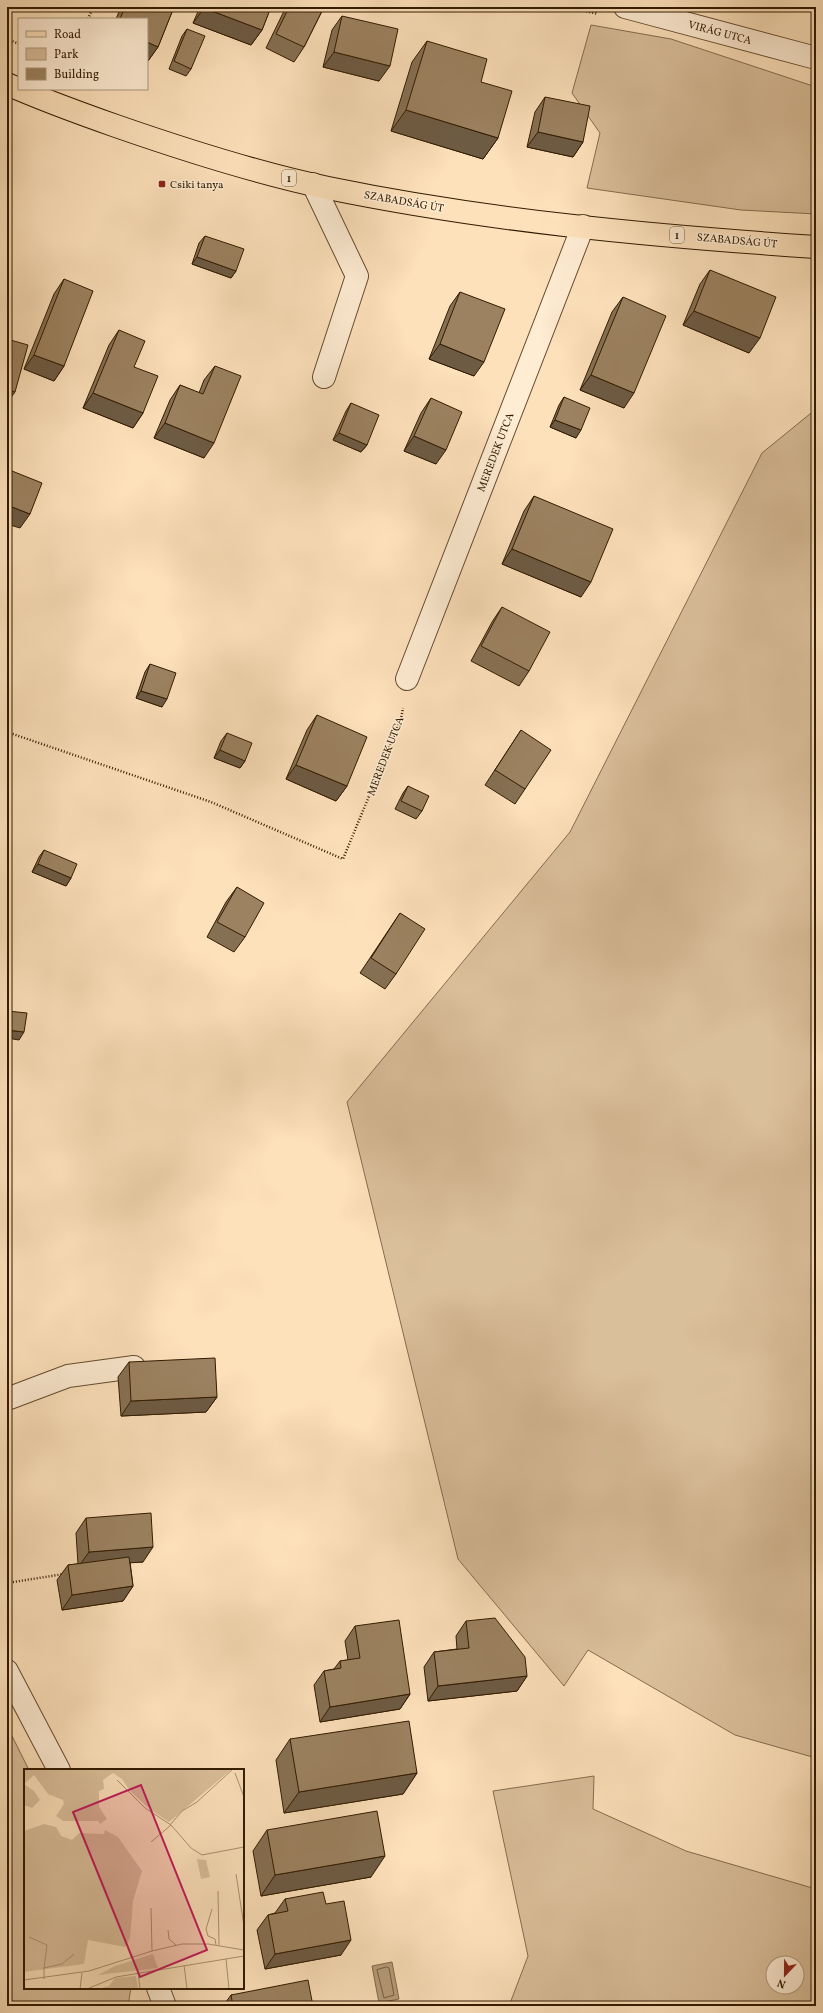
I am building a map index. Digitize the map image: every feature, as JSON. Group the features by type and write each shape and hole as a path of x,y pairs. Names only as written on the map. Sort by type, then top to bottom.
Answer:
{"main road":[{"name":"SZABADSÁG ÚT","path":"7,84 18,89"},
{"name":"SZABADSÁG ÚT","path":"20,90 42,100 177,148 242,167 313,184 402,202 492,216 583,226 816,247"}],"street":[{"name":"VIRÁG UTCA","path":"625,7 816,58"},
{"path":"313,184 357,276 324,377"},
{"name":"MEREDEK UTCA","path":"407,680 583,226"},
{"path":"7,1399 68,1376 134,1368"},
{"path":"7,1671 58,1769"},
{"path":"158,1989 165,2006"}],"path":[{"path":"88,18 93,7"},
{"path":"7,39 18,44"},
{"name":"MEREDEK UTCA","path":"7,732 211,802 343,859 401,719 407,680"},
{"path":"7,1583 69,1573"}],"green space":[{"path":"591,25 671,39 816,87 816,214 741,210 587,188 600,133 572,93"},
{"path":"816,409 816,1758 735,1735 588,1650 564,1686 458,1559 347,1102 570,832 762,453"},
{"path":"7,1726 28,1769 24,1769 24,1989 131,1989 128,2006 7,2006"},
{"path":"594,1776 593,1809 686,1851 816,1889 816,2006 509,2006 528,1956 493,1791"}],"water":[{"path":"392,1962 399,1999 379,2003 372,1966"}],"building":[{"path":"125,7 174,7 158,47 148,42 148,18 120,18"},
{"path":"204,7 271,7 262,30"},
{"path":"289,7 324,7 304,47 276,34"},
{"path":"342,16 398,29 390,66 334,52"},
{"path":"187,29 205,36 191,69 174,61"},
{"path":"427,41 487,59 481,82 512,91 498,138 406,110"},
{"path":"545,97 590,106 583,142 538,132"},
{"path":"205,236 244,249 236,271 197,257"},
{"path":"710,270 776,297 760,338 694,311"},
{"path":"64,279 93,291 64,366 34,355"},
{"path":"460,292 505,309 484,362 440,344"},
{"path":"623,297 666,316 634,393 591,375"},
{"path":"119,330 145,341 134,367 158,376 143,413 93,393"},
{"path":"7,339 28,345 15,392 7,389"},
{"path":"215,366 241,376 214,443 165,423 180,385 203,394"},
{"path":"564,397 590,408 581,430 555,420"},
{"path":"431,398 462,412 446,450 414,436"},
{"path":"351,403 379,415 367,445 339,433"},
{"path":"7,469 42,483 30,514 7,505"},
{"path":"534,496 613,529 591,582 512,549"},
{"path":"502,607 550,632 529,671 481,646"},
{"path":"150,664 176,673 167,699 141,691"},
{"path":"317,715 367,737 347,786 296,765"},
{"path":"521,730 551,750 525,789 495,770"},
{"path":"227,733 252,743 245,761 220,750"},
{"path":"408,786 429,796 422,811 401,801"},
{"path":"44,850 77,864 71,878 38,864"},
{"path":"237,887 264,903 245,937 217,922"},
{"path":"400,913 425,929 396,974 371,958"},
{"path":"7,1011 27,1013 24,1032 7,1030"},
{"path":"7,1273 11,1329 7,1329"},
{"path":"215,1358 217,1397 131,1401 129,1362"},
{"path":"151,1513 153,1547 89,1552 86,1518"},
{"path":"129,1557 133,1586 72,1595 68,1565"},
{"path":"495,1618 525,1657 527,1676 438,1686 434,1652 469,1648 466,1621"},
{"path":"399,1620 410,1694 330,1707 324,1671 341,1668 340,1661 360,1658 355,1626"},
{"path":"409,1721 417,1773 299,1792 290,1739"},
{"path":"377,1811 385,1856 275,1875 267,1830"},
{"path":"323,1892 326,1904 344,1901 351,1940 275,1954 268,1915 288,1911 285,1899"},
{"path":"308,1980 313,2006 233,2006 231,1995"}],"place":[{"name":"Csiki tanya","path":"162,184"}]}
